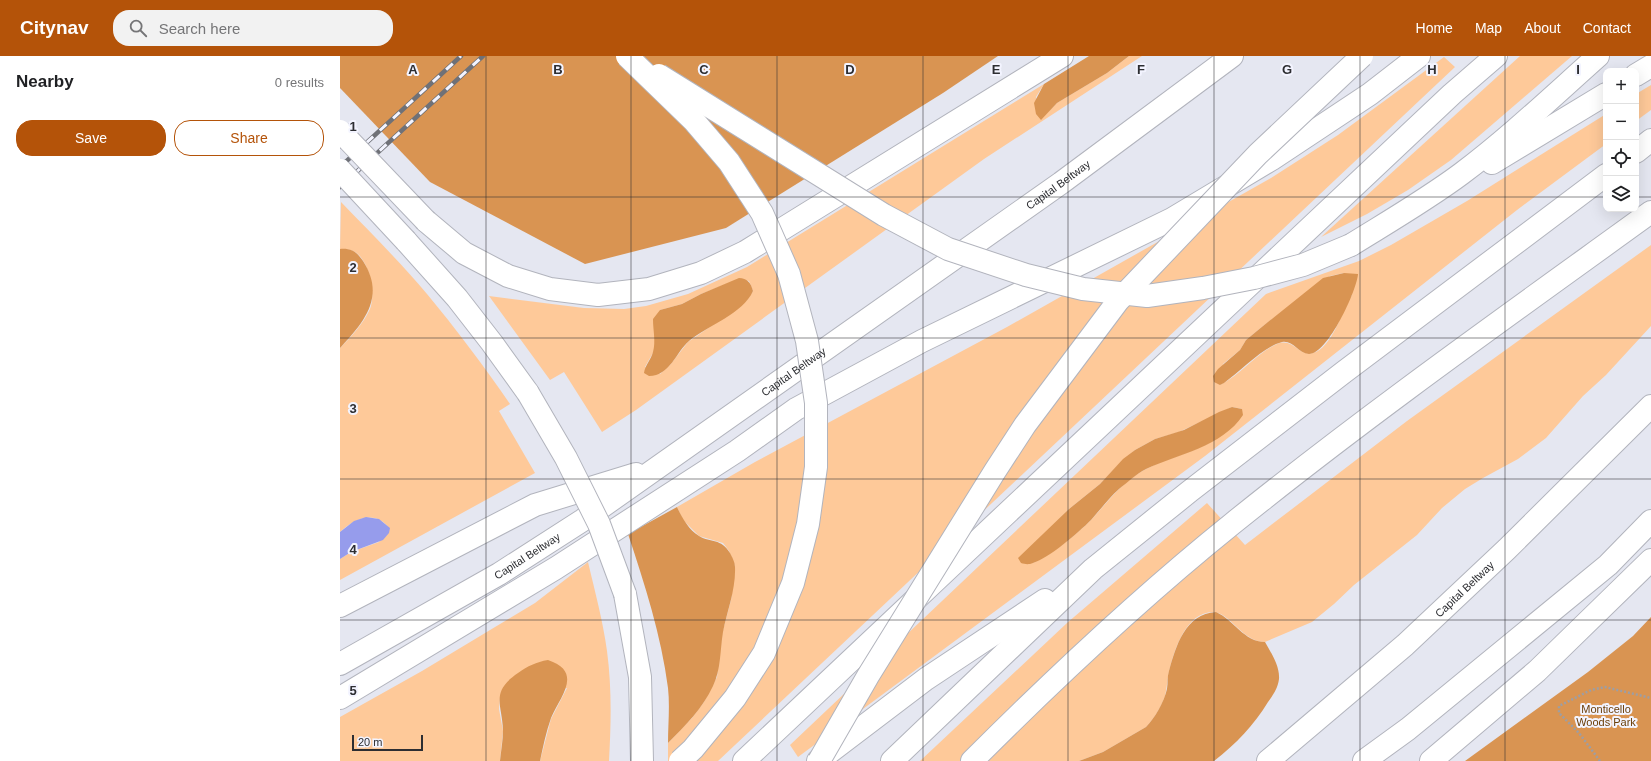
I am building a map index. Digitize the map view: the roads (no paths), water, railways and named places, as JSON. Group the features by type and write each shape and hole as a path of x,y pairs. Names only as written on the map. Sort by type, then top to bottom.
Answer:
{"highway":[{"path":"628,56 884,216 948,249 1026,275 1082,289 1147,296 1204,288 1254,278 1303,265 1351,244 1570,117 1603,96"},
{"path":"628,56 704,132 729,162 762,213 789,274 807,341 816,403 816,467 808,524 793,583 764,653 735,698 693,749 680,761"},
{"path":"340,131 426,221 464,253 508,276 550,289 598,295 649,289 700,274 745,252 1062,56"},
{"name":"Capital Beltway","path":"340,664 499,574 583,520 1061,183 1232,56"},
{"path":"818,761 868,676 1025,425 1118,301 1258,154 1362,56"},
{"path":"340,698 556,568 737,451 796,409 922,341 1172,219 1272,159 1370,94 1419,56"},
{"path":"744,761 1452,94 1496,56"},
{"path":"1351,244 1415,205 1461,173 1495,147 1598,56"},
{"path":"1639,73 1651,66"},
{"path":"1639,150 1651,140"},
{"path":"340,170 457,298 492,342 528,393 566,458 599,524 625,594 640,677 642,761"},
{"path":"892,761 1093,569 1196,486 1338,376 1605,176"},
{"path":"972,761 1022,711 1115,624 1231,524 1409,387 1651,212"},
{"name":"Capital Beltway","path":"1268,761 1405,646 1507,549 1651,406"},
{"path":"340,606 534,505 653,470"},
{"path":"1364,761 1408,728 1608,564 1651,521"},
{"path":"1431,761 1537,671 1651,560"},
{"path":"818,761 926,679 1093,569"}],"water":[{"path":"366,517 379,519 390,528 389,533 383,540 351,552 340,559 340,532 354,521"}],"railway":[{"path":"340,167 461,56"},
{"path":"340,187 483,56"}],"park label":[{"name":"Monticello Woods Park","path":"1606,715"}]}
